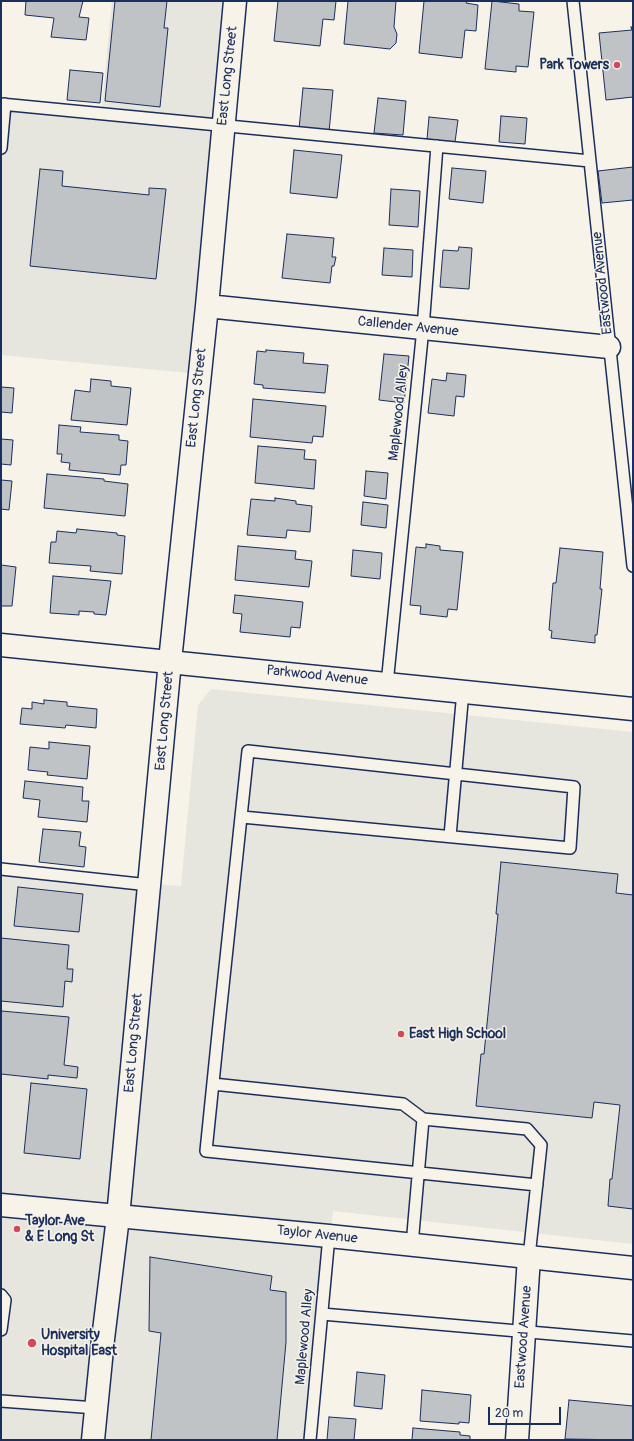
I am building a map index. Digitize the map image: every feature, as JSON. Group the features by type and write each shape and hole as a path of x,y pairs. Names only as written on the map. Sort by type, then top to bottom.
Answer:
{"street":[{"name":"East Long Street","path":"93,1440 118,1217 170,661 207,306 235,1"},
{"name":"Callender Avenue","path":"207,306 609,348"},
{"name":"Parkwood Avenue","path":"1,645 633,709"},
{"name":"Taylor Avenue","path":"1,1205 329,1236 633,1268"},
{"name":"Eastwood Avenue","path":"517,1440 529,1257"}],"lane":[{"name":"Eastwood Avenue","path":"573,1 633,566"},
{"path":"1,148 3,104 590,161"},
{"name":"Maplewood Alley","path":"387,684 422,328 437,146"},
{"path":"450,836 463,691"},
{"path":"242,817 570,848 574,787 248,751 206,1151 537,1185"},
{"path":"1,869 149,886"},
{"path":"213,1084 403,1104 423,1119 527,1130 541,1145 529,1257"},
{"path":"412,1245 423,1119"},
{"name":"Maplewood Alley","path":"310,1440 329,1236"},
{"path":"1,1295 5,1300 1,1330"},
{"path":"322,1314 633,1341"},
{"path":"1,1401 96,1408"}],"shaded area":[{"path":"112,1 233,1 199,374 1,355 1,130 3,109 101,116"},
{"name":"East High School","path":"211,689 633,732 633,1244 333,1211 309,1440 1,1440 1,874 181,886 198,705"}],"building":[{"path":"26,1 83,1 79,17 89,18 86,40 51,37 54,18 25,15"},
{"path":"115,1 167,1 164,28 168,28 160,107 105,101"},
{"path":"278,1 336,1 334,20 323,19 320,46 274,41"},
{"path":"348,1 396,1 394,27 397,34 396,43 390,49 344,44"},
{"path":"424,1 467,1 466,3 478,5 476,31 465,30 462,58 419,53"},
{"path":"492,1 519,4 519,11 534,12 528,67 516,66 516,72 485,69"},
{"name":"Park Towers","path":"631,27 633,27 633,97 606,100 599,33 632,30"},
{"path":"70,70 103,73 100,103 67,100"},
{"path":"303,88 333,90 329,132 299,129"},
{"path":"378,98 406,101 403,135 374,133"},
{"path":"501,116 527,118 525,144 499,142"},
{"path":"429,117 458,120 455,142 427,139"},
{"path":"294,150 342,155 337,198 290,193"},
{"path":"633,167 633,200 602,203 598,171"},
{"path":"452,168 486,171 483,203 449,199"},
{"path":"40,169 63,171 62,186 149,195 149,188 166,189 156,279 30,266"},
{"path":"391,189 420,191 418,227 389,225"},
{"path":"287,234 334,238 332,257 336,257 334,266 332,266 330,283 282,278"},
{"path":"459,247 472,248 469,289 440,287 443,250 458,251"},
{"path":"384,248 413,250 412,277 382,275"},
{"path":"266,350 304,353 303,363 328,365 325,393 263,388 263,385 254,384 257,351 266,352"},
{"path":"384,354 409,356 404,403 379,400"},
{"path":"447,373 466,375 464,397 456,396 454,416 428,413 432,379 446,381"},
{"path":"91,379 111,381 111,386 131,388 127,425 71,420 75,390 90,392"},
{"path":"1,387 14,388 12,413 1,412"},
{"path":"253,399 326,406 323,437 313,436 312,443 250,437"},
{"path":"59,425 81,427 80,432 119,435 119,440 128,441 126,465 121,465 120,475 69,470 70,463 61,462 62,454 57,454"},
{"path":"1,439 13,440 11,465 1,464"},
{"path":"258,446 305,450 304,459 316,460 314,489 255,483"},
{"path":"366,471 388,473 386,499 364,496"},
{"path":"47,474 104,479 104,481 128,484 125,516 44,508"},
{"path":"1,480 12,481 9,510 1,509"},
{"path":"275,498 296,501 296,504 312,506 310,532 287,530 286,538 247,535 251,499 275,501"},
{"path":"363,502 388,505 386,528 361,525"},
{"path":"77,529 117,533 117,535 125,536 122,574 90,571 91,566 49,563 51,542 56,542 57,531 76,533"},
{"path":"426,544 440,546 440,550 463,552 457,610 448,609 447,617 420,614 421,606 410,605 416,547 426,548"},
{"path":"238,546 296,551 295,559 312,561 309,587 235,580"},
{"path":"560,548 603,552 600,589 602,589 595,643 551,638 552,631 549,630 553,583 556,583"},
{"path":"353,550 382,553 380,579 351,576"},
{"path":"1,565 16,567 12,606 1,606"},
{"path":"53,576 111,581 106,615 94,614 94,612 79,611 79,615 50,613"},
{"path":"235,595 303,602 300,628 291,627 290,637 240,632 242,614 233,613"},
{"path":"44,700 67,702 67,706 97,709 96,728 66,725 65,728 20,724 22,708 32,709 32,702 44,704"},
{"path":"49,742 90,746 87,779 47,775 48,772 28,770 30,747 49,749"},
{"path":"25,781 83,787 82,801 89,801 87,822 38,817 40,800 23,798"},
{"path":"43,829 81,832 79,846 86,847 84,867 39,862"},
{"path":"501,862 618,874 616,893 633,895 633,1209 608,1206 620,1105 594,1102 592,1118 476,1106 481,1054 484,1054 498,914 496,914"},
{"path":"18,887 83,894 79,932 14,926"},
{"path":"1,938 69,945 67,969 73,969 72,982 65,981 63,1007 1,1001"},
{"path":"1,1011 69,1017 64,1065 78,1067 77,1078 48,1075 48,1079 1,1074"},
{"path":"31,1083 87,1089 80,1159 24,1153"},
{"path":"150,1257 272,1276 270,1290 286,1292 286,1342 277,1440 151,1440 161,1333 149,1331"},
{"path":"357,1372 385,1375 382,1409 354,1406"},
{"path":"422,1390 471,1395 469,1423 459,1422 459,1424 420,1421"},
{"path":"569,1400 633,1406 633,1440 565,1439"},
{"path":"329,1417 356,1419 354,1440 327,1440"},
{"path":"413,1428 460,1432 460,1435 470,1436 470,1440 412,1440"}],"place":[{"name":"Park Towers","path":"617,65"},
{"name":"East High School","path":"401,1034"},
{"name":"Taylor Ave & E Long St","path":"17,1229"},
{"name":"University Hospital East","path":"32,1343"}]}
